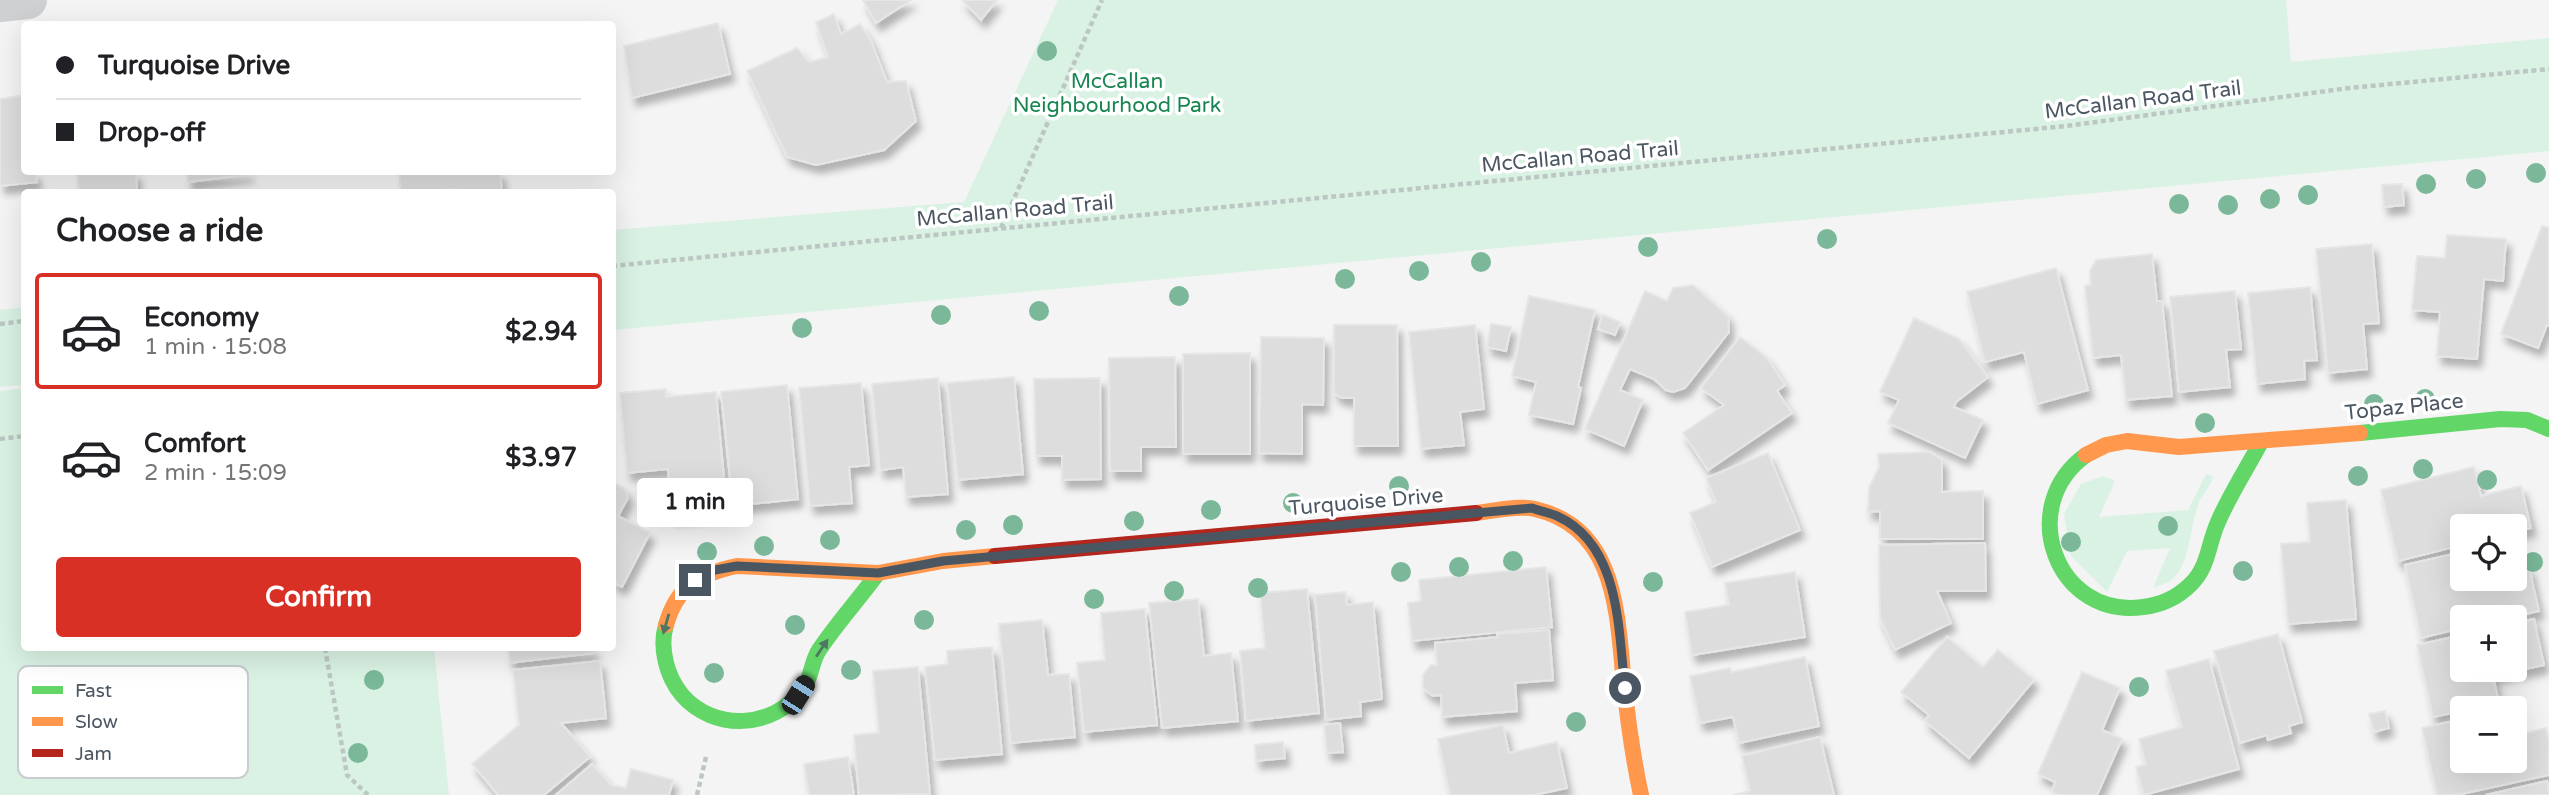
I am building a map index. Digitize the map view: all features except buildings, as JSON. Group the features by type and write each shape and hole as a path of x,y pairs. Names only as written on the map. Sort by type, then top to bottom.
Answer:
{"street":[{"path":"0,3 28,0"},
{"name":"Topaz Place","path":"2261,442 2216,527 2211,551 2201,573 2184,591 2162,603 2138,608 2113,606 2090,597 2080,589 2057,561 2049,537 2049,515 2054,494 2065,475 2080,459 2099,447 2120,441 2142,441 2166,447 2261,442 2500,419 2527,419 2549,429"},
{"name":"Turquoise Drive","path":"878,573 817,654 810,676 798,695 782,710 762,719 740,722 719,720 699,711 682,697 669,679 662,659 662,636 668,615 679,595 695,580 715,570 737,566 878,573 943,561 1532,508 1559,517 1585,536 1607,569 1615,598 1631,736 1641,795"}],"path":[{"path":"1001,228 1102,0"},
{"name":"McCallan Road Trail","path":"616,266 2066,126 2349,88 2549,69"},
{"path":"0,324 21,321"},
{"path":"0,439 21,436"},
{"path":"326,651 347,775 368,795"}],"green space":[{"name":"McCallan Neighbourhood Park","path":"1058,0 2286,0 2291,62 2549,38 2549,151 616,330 616,230 964,202"},
{"path":"21,307 21,385 0,387 0,310"},
{"path":"21,388 21,651 434,651 449,795 0,795 0,391"},
{"path":"2206,474 2213,476 2212,480 2198,505 2181,567 2169,582 2153,588 2170,548 2127,551 2107,592 2071,556 2064,514 2081,484 2103,476 2115,481 2099,517 2188,510"}],"traffic: fast":[{"path":"2360,433 2500,419 2527,420 2549,429"},
{"path":"2086,455 2064,477 2053,502 2050,529 2055,555 2068,578 2087,595 2113,606 2143,607 2169,600 2186,589 2197,577 2223,512 2261,442"},
{"path":"666,625 663,643 666,662 672,680 682,695 695,707 710,715 727,720 760,718 791,702 803,689 819,650 878,573"}],"traffic: slow":[{"path":"2086,455 2106,445 2127,441 2179,447 2360,433"},
{"path":"1476,513 1514,508 1535,509 1562,519 1583,535 1598,555 1615,604 1629,726 1641,795"},
{"path":"666,625 676,600 691,584 711,573 737,566 878,573 943,561 995,556"}],"traffic: jam":[{"path":"995,556 1476,513"}],"route":[{"path":"695,580 715,570 737,566 878,573 943,561 1532,508 1559,517 1585,536 1607,569 1615,598 1625,688"}]}
